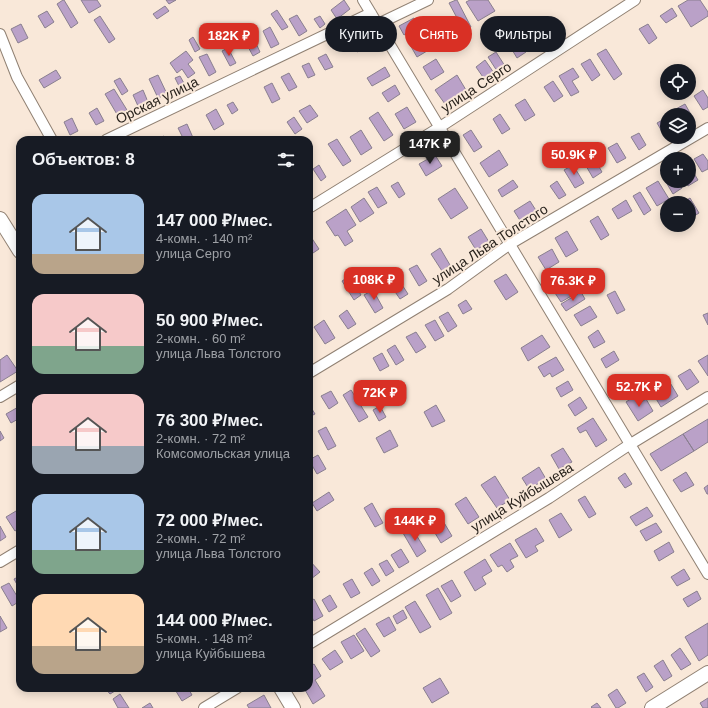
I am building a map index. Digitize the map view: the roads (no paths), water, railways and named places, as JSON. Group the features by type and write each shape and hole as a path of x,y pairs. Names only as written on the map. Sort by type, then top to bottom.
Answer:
{"main road":[{"path":"0,219 16,245"},
{"path":"652,708 708,673"},
{"path":"284,692 293,708"}],"street":[{"path":"363,0 373,16"},
{"path":"395,16 428,0"},
{"name":"улица Серго","path":"313,206 440,127 624,3 635,0"},
{"name":"Орская улица","path":"114,136 371,13"},
{"path":"0,34 17,77 50,136"},
{"path":"395,52 708,574"},
{"name":"улица Льва Толстого","path":"313,371 448,289 510,244 708,128"},
{"path":"0,397 16,387"},
{"name":"улица Куйбышева","path":"313,642 543,502 630,445 708,397"},
{"path":"0,562 16,552"},
{"path":"204,708 230,692"}]}
